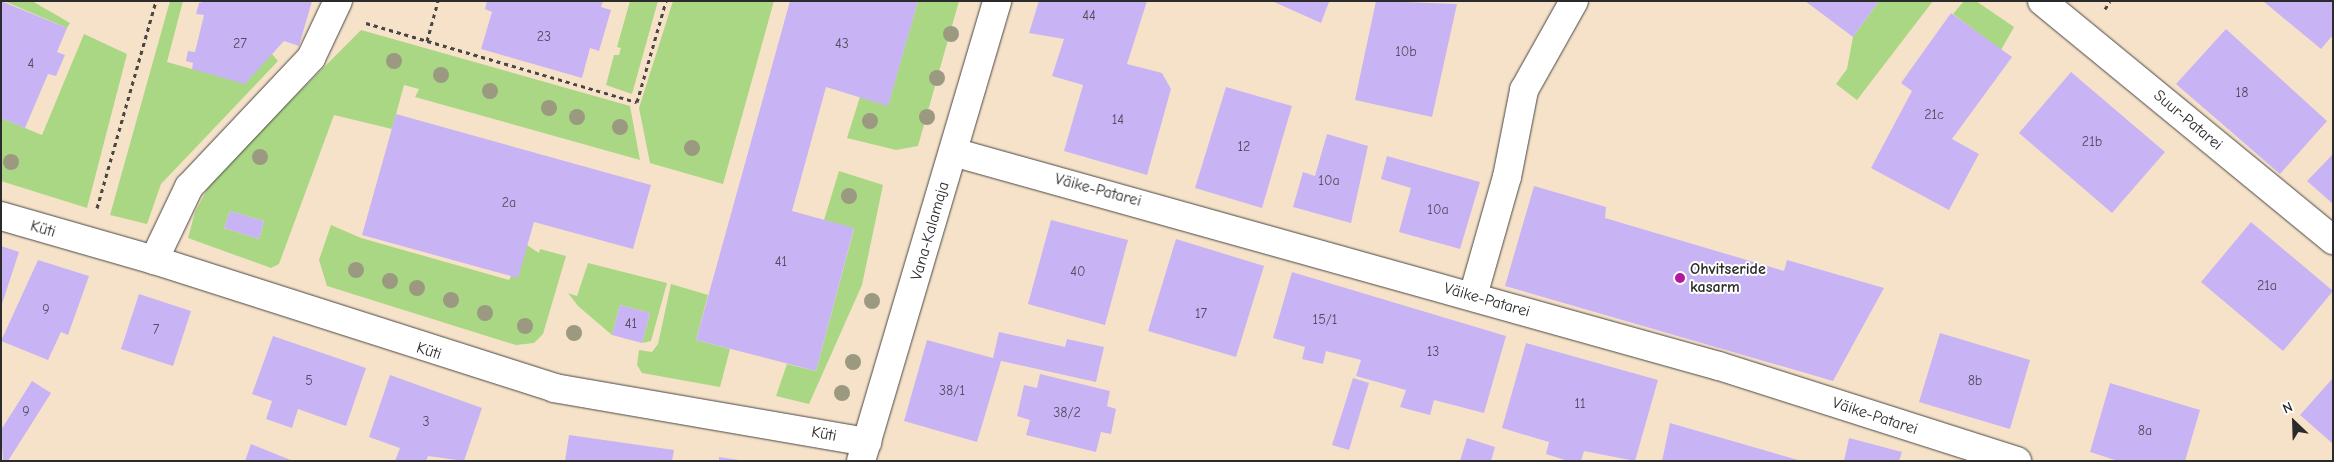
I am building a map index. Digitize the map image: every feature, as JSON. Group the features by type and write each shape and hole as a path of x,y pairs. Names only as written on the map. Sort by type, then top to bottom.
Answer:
{"street":[{"name":"Vana-Kalamaja","path":"864,451 997,1"},
{"path":"1473,296 1507,177 1524,90 1574,1"},
{"name":"Suur-Patarei","path":"2042,1 2333,240"},
{"path":"154,260 189,187 311,58 336,7"},
{"name":"Väike-Patarei","path":"953,152 1718,366 2018,461"},
{"name":"Küti","path":"1,216 154,260 554,388 864,451"}],"path":[{"path":"95,216 156,1"},
{"path":"427,41 438,1"},
{"path":"336,7 427,41 637,102 666,1"}],"green space":[{"path":"4,1 32,1 70,23 67,28"},
{"path":"170,1 183,1 167,62 192,69 272,54 278,61 161,184 147,224 110,215"},
{"path":"630,1 658,1 632,94 606,85 614,55 619,55 621,48 617,47"},
{"path":"673,1 774,1 723,184 650,163 639,108"},
{"path":"918,1 959,1 918,146 896,150 847,138 860,97 888,105"},
{"path":"1879,1 1933,1 1857,100 1836,84 1847,69 1853,37"},
{"path":"1964,1 1976,1 2014,27 2001,50 1953,14"},
{"path":"361,30 630,106 640,160 415,97 419,89 404,85 392,129 334,115 279,264 271,268 188,238 195,212 212,180","holes":["230,211 264,221 259,239 224,228"]},
{"path":"84,34 127,54 87,208 1,181 1,118 42,135"},
{"path":"839,171 883,185 862,285 809,404 776,396 787,364 816,371 854,229 824,220"},
{"path":"331,225 361,238 509,280 527,245 539,253 540,249 566,256 543,334 534,343 516,345 327,286 319,260"},
{"path":"588,263 667,283 651,341 642,343 650,313 620,305 612,335 578,306 568,293 577,296"},
{"path":"671,284 708,295 696,340 730,349 720,387 642,373 637,365 639,350 652,352 658,344"}],"building":[{"path":"1,1 67,28 57,52 65,55 56,76 48,74 25,128 1,118"},
{"path":"207,1 312,1 299,46 284,41 245,84 192,69 193,63 186,61 188,51 195,52 204,15 196,14 199,3"},
{"path":"487,1 603,1 601,7 611,10 599,51 590,48 582,78 481,49 492,12 485,9"},
{"path":"790,1 918,1 888,106 826,87 792,211 854,228 816,371 696,340"},
{"path":"1039,1 1147,1 1127,64 1162,73 1171,89 1147,175 1064,151 1083,85 1052,76 1064,39 1029,33"},
{"path":"1272,1 1327,1 1329,2 1321,23"},
{"path":"1376,1 1457,4 1432,117 1355,100"},
{"path":"1805,1 1879,1 1853,37"},
{"path":"2263,1 2333,1 2333,35 2321,49"},
{"path":"1951,13 2012,57 1952,139 1979,154 1949,210 1871,168 1912,91 1901,83"},
{"path":"2226,29 2327,121 2280,174 2176,84"},
{"path":"2071,72 2165,152 2112,213 2019,133"},
{"path":"1226,87 1292,106 1262,208 1195,188"},
{"path":"396,114 651,185 633,249 534,222 518,278 362,235"},
{"path":"1327,134 1368,146 1351,223 1293,207 1303,172 1315,176"},
{"path":"2333,154 2333,204 2307,181"},
{"path":"1387,156 1480,182 1460,249 1399,232 1411,188 1381,179"},
{"name":"Ohvitseride kasarm","path":"1534,186 1606,207 1605,218 1784,271 1787,260 1884,288 1833,381 1505,286"},
{"path":"230,211 264,221 259,239 224,228"},
{"path":"1051,220 1128,240 1105,325 1028,304"},
{"path":"2251,222 2333,291 2283,351 2201,282"},
{"path":"1176,239 1264,266 1236,357 1148,331"},
{"path":"1,246 19,252 2,304 1,304"},
{"path":"38,260 89,276 68,335 61,332 48,360 1,341"},
{"path":"1292,272 1506,336 1484,413 1434,400 1430,415 1400,407 1406,390 1356,376 1361,360 1326,351 1323,364 1302,359 1305,347 1273,338"},
{"path":"139,294 191,311 173,366 121,349"},
{"path":"620,305 650,313 642,343 612,335"},
{"path":"999,332 1065,347 1067,339 1104,347 1096,382 1001,361 977,442 904,421 927,340 993,358"},
{"path":"1940,333 2030,360 2010,429 1919,402"},
{"path":"273,336 366,368 346,426 298,409 292,428 266,419 272,401 252,394"},
{"path":"1526,343 1658,380 1635,461 1584,451 1581,461 1568,461 1546,454 1549,442 1502,428"},
{"path":"1040,374 1110,391 1107,406 1116,409 1111,434 1101,432 1096,452 1026,435 1030,420 1017,416 1024,385 1037,388"},
{"path":"390,375 482,408 464,461 428,456 426,461 395,461 400,448 369,437"},
{"path":"1353,378 1369,383 1349,450 1332,445"},
{"path":"2333,378 2333,444 2300,415"},
{"path":"32,381 51,393 8,461 3,461 1,430"},
{"path":"2110,383 2200,410 2185,461 2118,461 2090,452"},
{"path":"1670,423 1798,460 1798,461 1662,461"},
{"path":"569,435 674,450 672,461 565,461"},
{"path":"1467,438 1495,447 1491,461 1460,461"},
{"path":"1849,438 1902,452 1899,461 1844,461"},
{"path":"251,444 293,461 245,461"},
{"path":"719,457 739,460 739,461 719,461"}],"place":[{"name":"Ohvitseride kasarm","path":"1680,278"}]}
